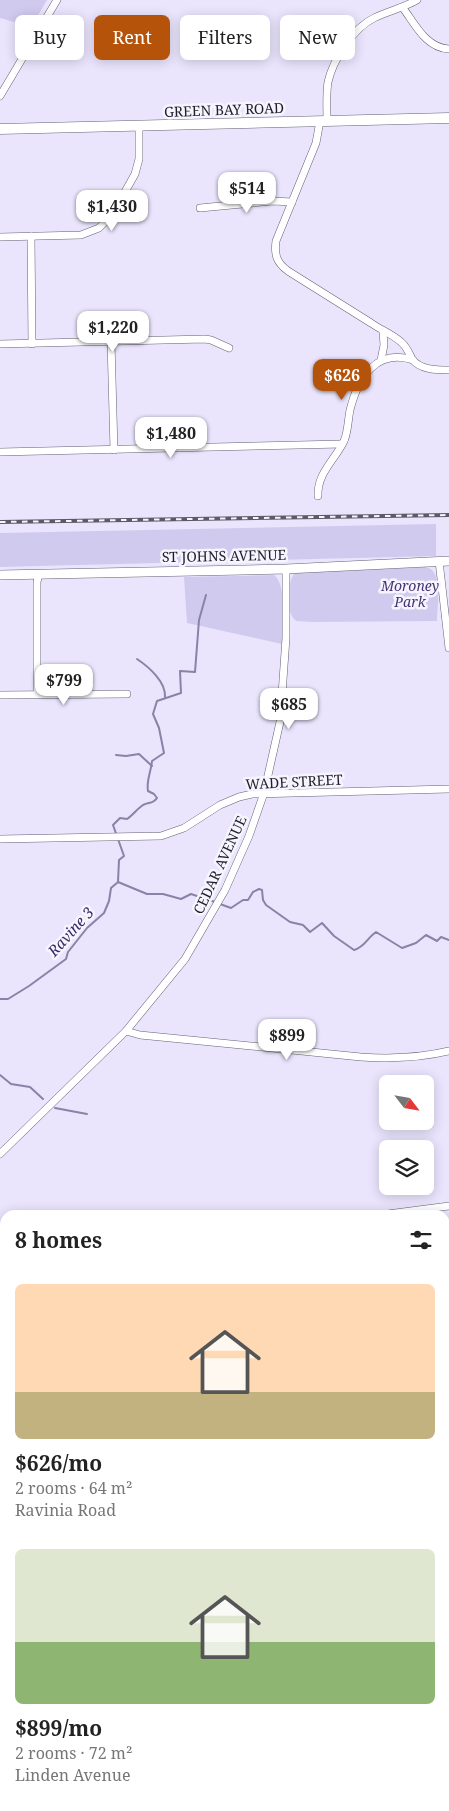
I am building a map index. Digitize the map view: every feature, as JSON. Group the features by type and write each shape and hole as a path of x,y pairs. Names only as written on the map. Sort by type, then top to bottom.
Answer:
{"main road":[{"name":"GREEN BAY ROAD","path":"0,129 449,118"}],"street":[{"path":"0,96 57,0"},
{"path":"413,360 408,349 403,344 288,271 279,262 275,250 276,241 324,121 329,81 334,66 351,38 374,18 403,8 417,0"},
{"path":"403,8 430,43 437,47 449,49"},
{"path":"0,237 81,235 94,232 112,215 135,174 139,159 139,127"},
{"path":"200,208 273,201 292,202"},
{"path":"31,236 32,344"},
{"path":"381,360 384,346 383,332"},
{"path":"0,344 205,339 229,348"},
{"path":"111,342 114,450"},
{"path":"318,496 321,476 346,436 350,412 356,394 370,368 381,360 395,357 413,360 429,369 449,370"},
{"path":"0,452 342,444"},
{"path":"439,561 449,648"},
{"name":"ST JOHNS AVENUE","path":"0,575 286,569 449,561"},
{"name":"CEDAR AVENUE","path":"0,1154 126,1031 170,979 205,926 230,878 249,836 264,793 280,722 286,638 286,569"},
{"path":"37,694 37,582 39,574"},
{"path":"0,695 128,694"},
{"name":"WADE STREET","path":"0,839 161,836 184,828 220,805 240,797 264,793 449,789"},
{"path":"126,1031 140,1035 361,1058 412,1057 449,1051"},
{"path":"418,1210 449,1206"}],"green space":[{"path":"0,0 47,0 38,15 15,15 15,22 0,18"},
{"path":"436,524 436,556 0,567 0,533"},
{"name":"Moroney Park","path":"425,567 431,569 437,581 437,621 296,621 289,610 289,587 295,573"},
{"path":"274,575 278,580 283,597 282,644 187,623 184,577"}],"waterway":[{"name":"Ravine 3","path":"0,999 8,999 66,959 68,952 87,928 104,913 109,901 111,888 118,882 119,860 124,856 113,825 120,818 127,819 143,805 157,798 148,791 148,780 152,761 164,753 159,728 153,714 157,701 181,693 180,671 195,672 199,620 206,595"},
{"path":"137,659 147,666 160,680 165,691 165,697"},
{"path":"116,755 139,754 152,766"},
{"name":"Ravine 3","path":"118,882 147,894 163,894 181,899 191,894 215,902"},
{"name":"Ravine 3","path":"220,904 231,908 243,900 248,900 253,892 259,889 262,890 263,900 266,905 290,922 303,925 310,932 322,923 334,936 354,950 361,947 376,932 402,948 416,943 426,935 437,941 441,937 449,940"},
{"path":"0,1075 11,1084 30,1087 43,1099"},
{"path":"55,1108 87,1114"}],"railway":[{"path":"0,522 449,515"}]}
